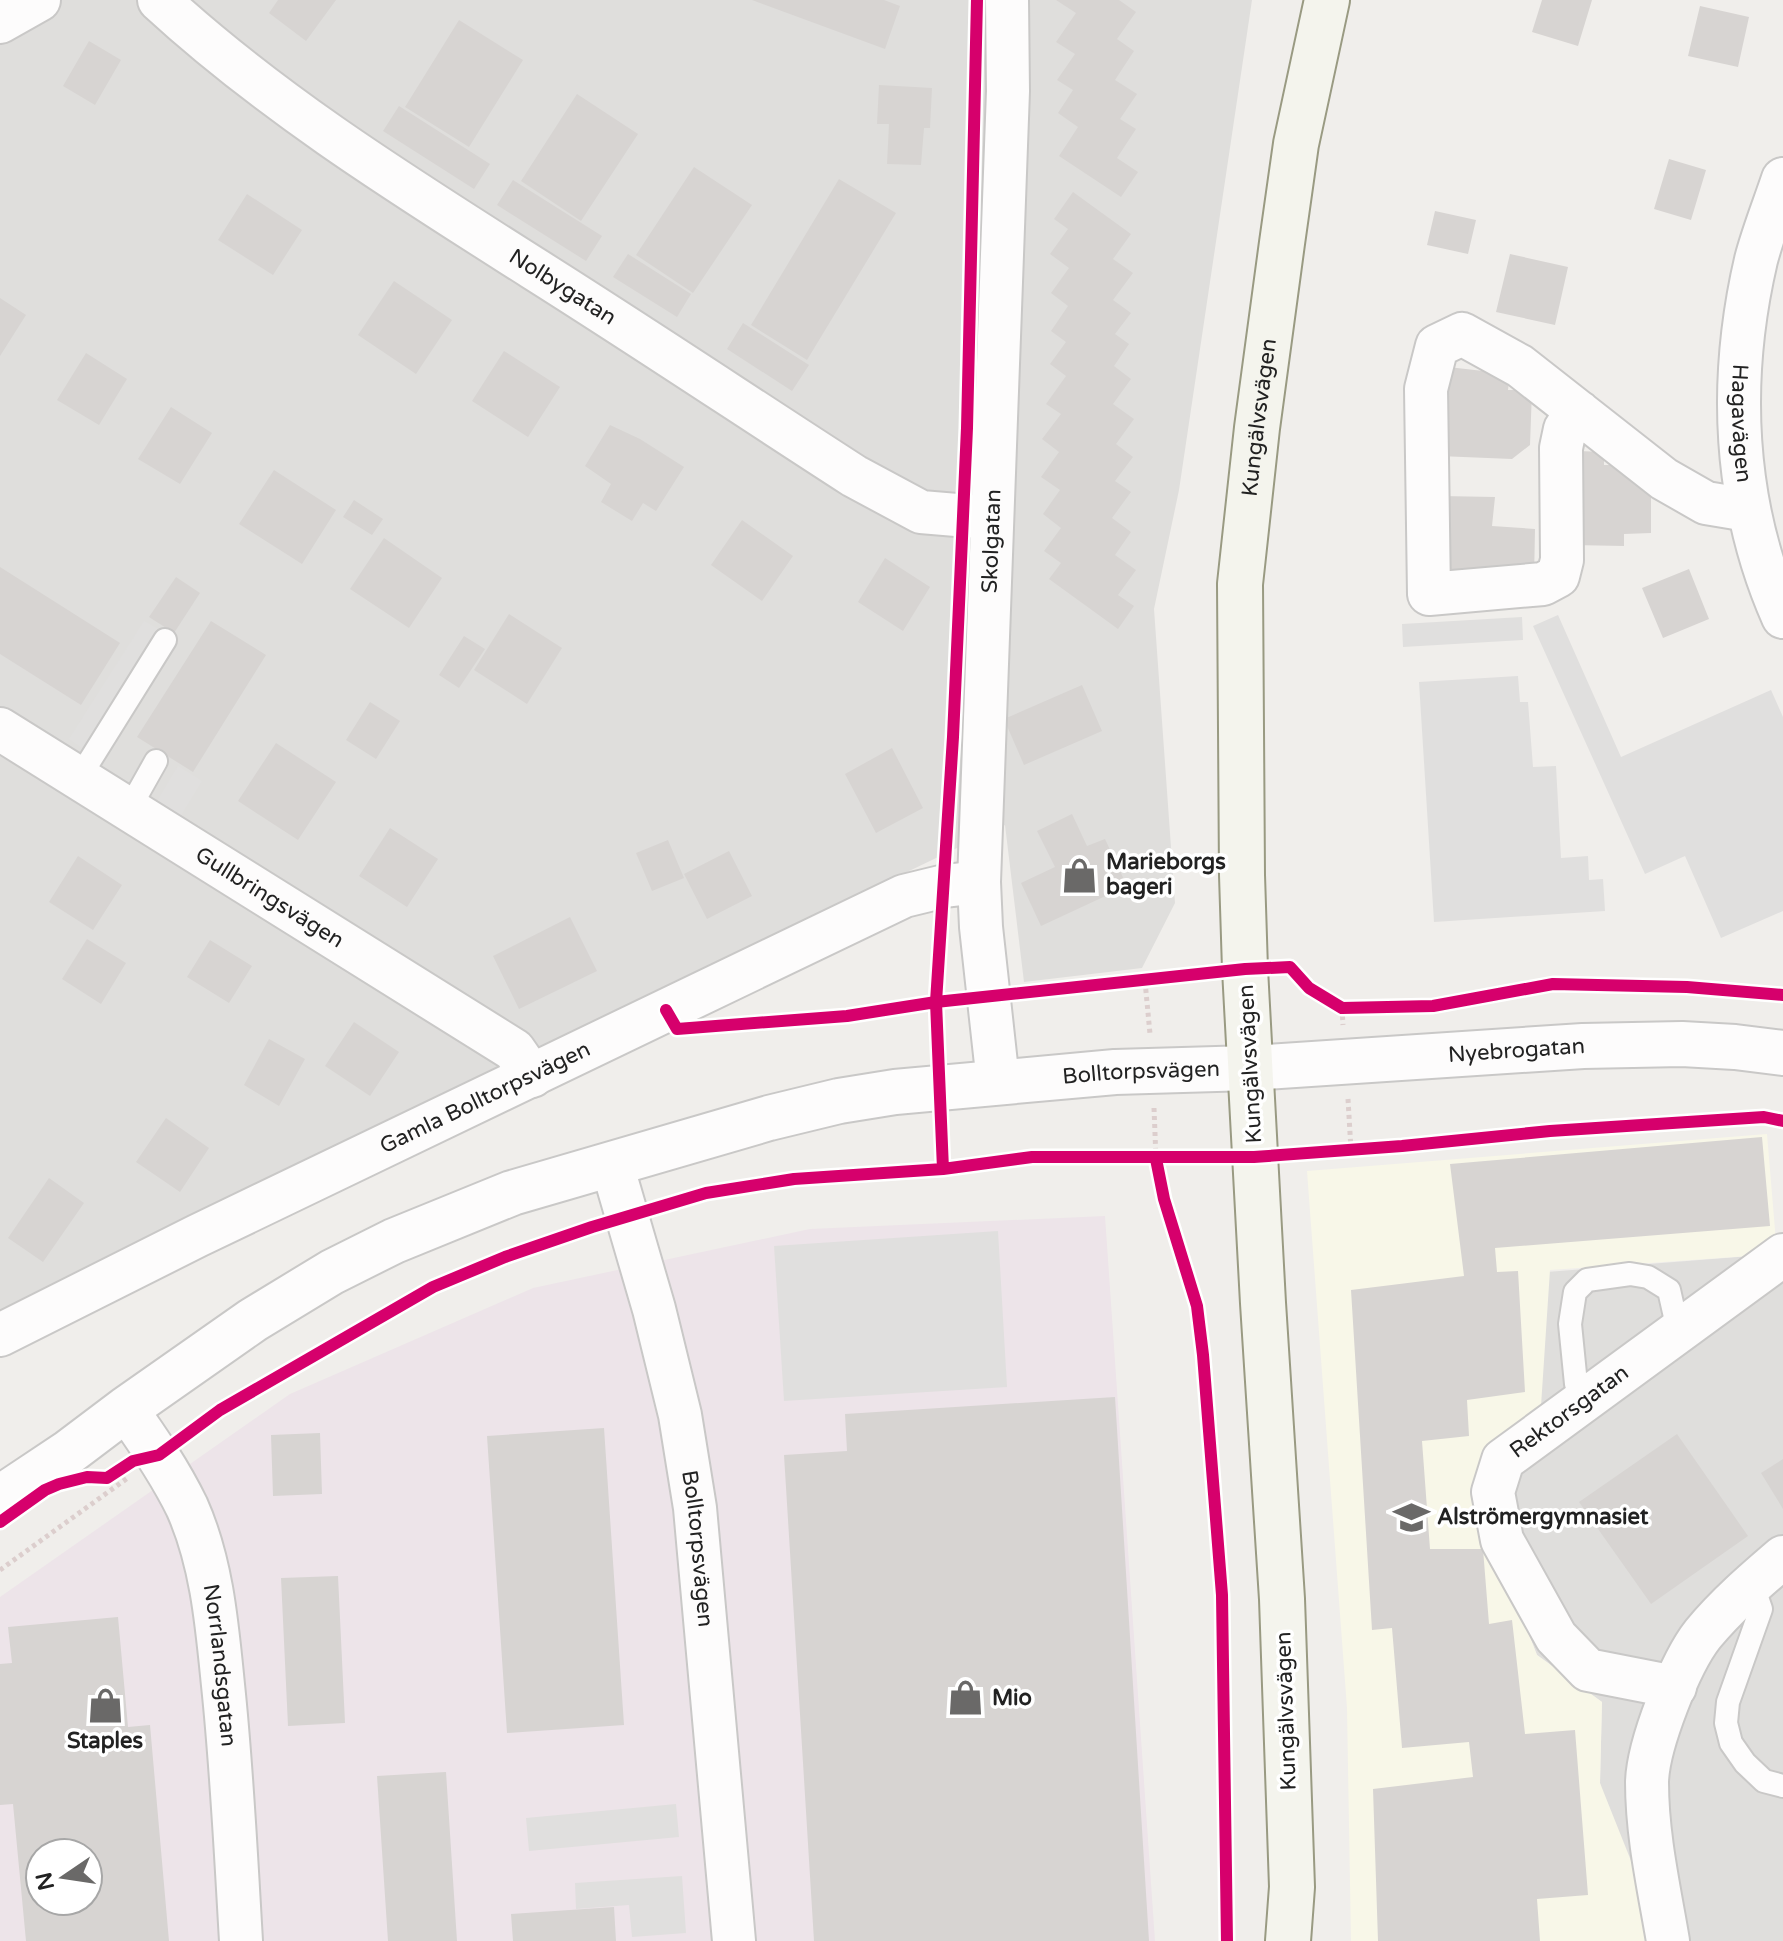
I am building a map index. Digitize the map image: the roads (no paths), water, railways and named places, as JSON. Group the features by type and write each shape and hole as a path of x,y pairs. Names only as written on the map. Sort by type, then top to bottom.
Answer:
{"main road":[{"name":"Kungälvsvägen","path":"1288,1941 1292,1887 1282,1599 1250,1068 1242,875 1240,584 1257,428 1296,144 1327,0"}],"street":[{"path":"0,22 39,0"},
{"name":"Nolbygatan","path":"159,0 247,74 401,183 854,476 921,512 992,518"},
{"name":"Skolgatan","path":"998,1082 979,882 1008,91 1007,0"},
{"name":"Hagavägen","path":"1783,179 1756,259 1737,400 1748,510 1773,595 1783,617"},
{"path":"1579,412 1565,429 1561,448 1562,560 1558,576 1543,584 1429,594 1426,389 1437,346 1462,334 1520,366 1579,412 1664,479 1706,503 1748,510"},
{"name":"Gullbringsvägen","path":"0,729 514,1050 532,1076"},
{"name":"Gamla Bolltorpsvägen","path":"0,1335 197,1236 904,896 979,882"},
{"name":"Nyebrogatan","path":"1250,1068 1583,1046 1682,1044 1783,1053"},
{"name":"Bolltorpsvägen","path":"0,1498 253,1320 332,1272 369,1253 512,1193 769,1118 839,1101 1115,1072 1250,1068"},
{"name":"Bolltorpsvägen","path":"612,1165 654,1309 680,1415 693,1492 734,1941"},
{"name":"Rektorsgatan","path":"1675,1687 1588,1670 1556,1637 1502,1540 1493,1492 1503,1460 1783,1255"},
{"name":"Norrlandsgatan","path":"126,1409 159,1455 188,1509 207,1567 216,1615 227,1723 241,1941"},
{"path":"1668,1941 1649,1830 1647,1778 1657,1729 1701,1637 1735,1598 1768,1570"}],"lane":[{"path":"79,778 165,640"},
{"path":"129,809 156,761"},
{"path":"1586,1401 1576,1384 1570,1324 1575,1292 1587,1280 1630,1274 1648,1277 1669,1290 1678,1330"},
{"path":"1768,1570 1761,1609 1728,1702 1726,1723 1731,1743 1745,1763 1764,1781 1783,1786"}],"place":[{"name":"Marieborgs bageri","path":"1080,875"},
{"name":"Alströmergymnasiet","path":"1411,1517"},
{"name":"Mio","path":"966,1698"},
{"name":"Staples","path":"105,1705"}]}
